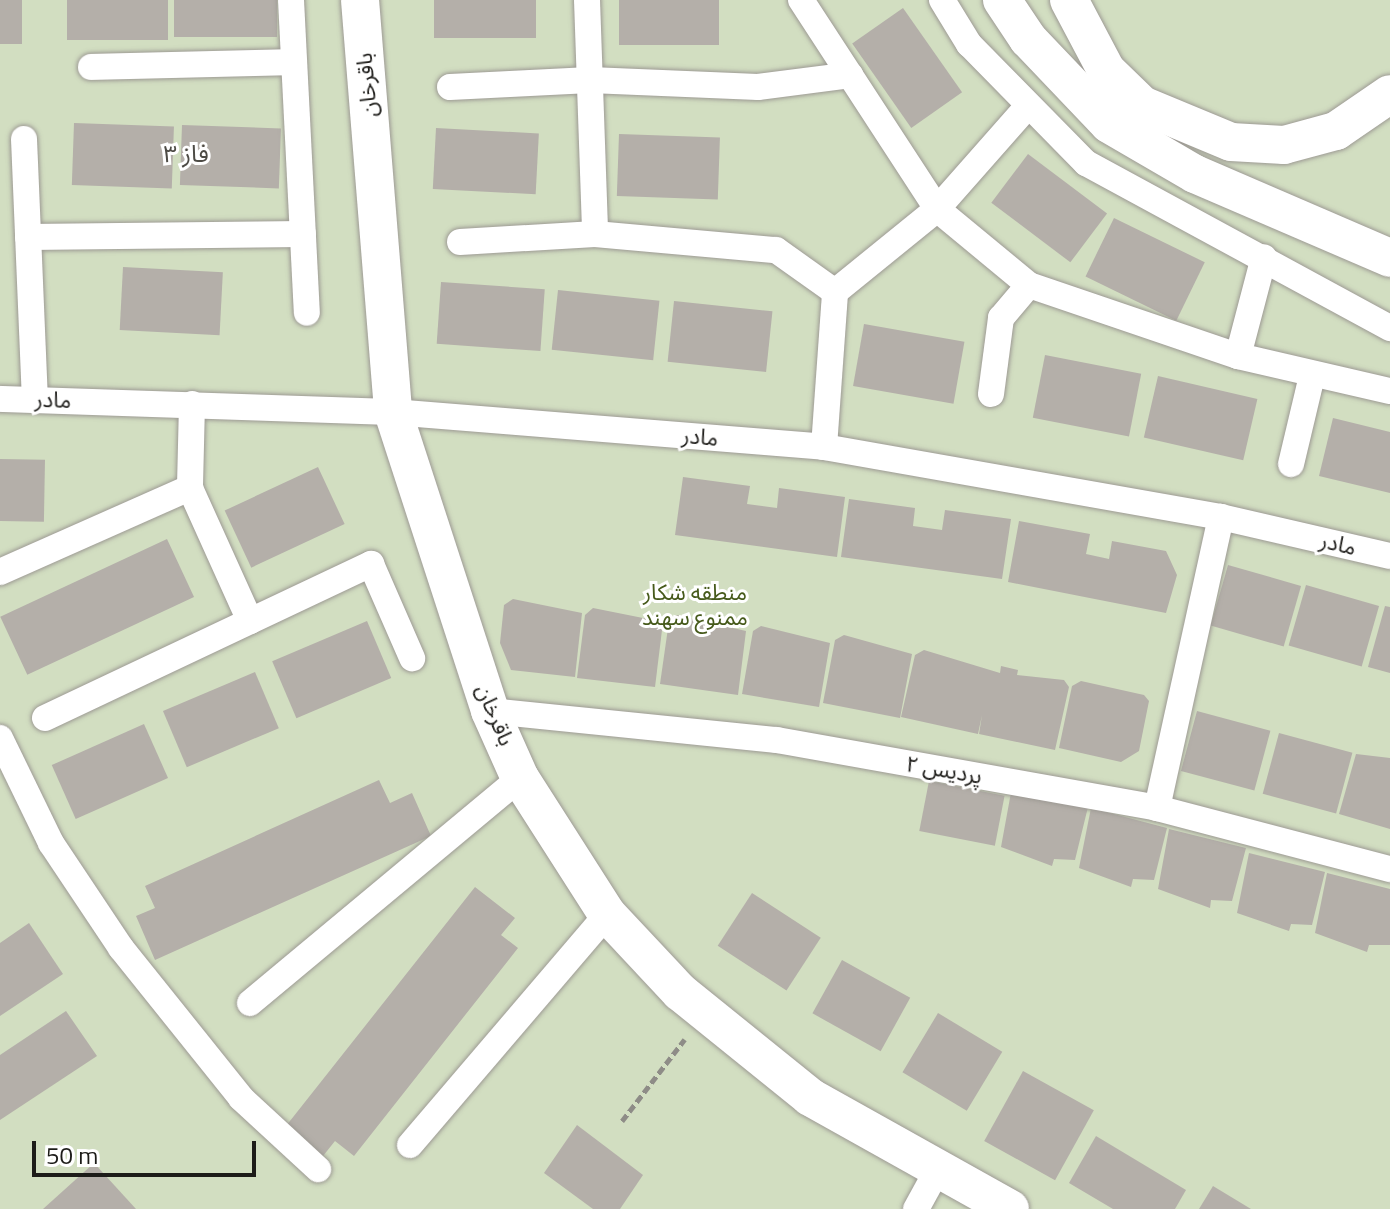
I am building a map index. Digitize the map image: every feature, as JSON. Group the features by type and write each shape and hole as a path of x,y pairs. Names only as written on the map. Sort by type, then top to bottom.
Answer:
{"main road":[{"name":"باقرخان","path":"360,0 393,412 490,711 520,778 607,914 705,1012 810,1097 1010,1209"},
{"path":"1002,0 1028,39 1109,124 1195,174 1390,258"},
{"path":"1069,0 1106,70 1142,105 1231,142 1284,145 1336,131 1390,94"}],"street":[{"path":"291,0 307,313"},
{"path":"587,0 595,234"},
{"path":"801,0 937,209 1029,285 1238,356 1312,376 1390,391"},
{"path":"942,0 969,44 1026,108 1086,163 1390,328"},
{"path":"91,67 294,62"},
{"path":"450,87 590,80 758,87 850,75"},
{"path":"824,447 835,292 937,209 1026,108"},
{"path":"24,139 35,399"},
{"path":"28,237 303,234"},
{"path":"460,242 595,234 776,250 835,292"},
{"path":"1238,356 1264,257"},
{"path":"991,394 1001,318 1029,285"},
{"path":"1291,464 1312,376"},
{"name":"مادر","path":"0,399 393,412 824,447 1221,517 1390,556"},
{"path":"192,404 190,488 250,621"},
{"path":"0,572 190,488"},
{"path":"1157,808 1221,517"},
{"path":"45,718 371,564 412,658"},
{"name":"پردیس ۲","path":"490,711 777,740 1157,808 1390,869"},
{"path":"0,738 51,843 121,948 241,1098 318,1169"},
{"path":"250,1003 520,778"},
{"path":"410,1145 607,914"},
{"path":"916,1209 938,1169"}],"path":[{"path":"622,1121 705,1012"}],"green space":[{"name":"منطقه شکار ممنوع سهند","path":"0,0 1390,0 1390,1209 0,1209"}],"building":[{"path":"0,0 22,0 22,44 0,44"},
{"path":"67,0 168,0 168,40 67,40"},
{"path":"174,0 277,0 277,37 174,37"},
{"path":"434,0 536,0 536,38 434,38"},
{"path":"619,0 719,0 719,45 619,45"},
{"path":"903,8 962,92 911,128 852,44"},
{"path":"74,123 174,126 172,188 72,185"},
{"path":"182,125 281,128 279,188 180,185"},
{"path":"436,128 539,133 536,194 433,189"},
{"path":"619,134 720,138 718,199 617,196"},
{"path":"1028,154 1107,214 1070,262 991,203"},
{"path":"1114,218 1205,262 1176,321 1086,276"},
{"path":"123,267 223,272 220,335 120,330"},
{"path":"441,282 545,289 540,351 437,344"},
{"path":"558,290 659,301 653,360 552,350"},
{"path":"674,301 772,311 766,372 668,362"},
{"path":"864,324 964,342 954,404 853,386"},
{"path":"1045,355 1141,374 1129,437 1033,418"},
{"path":"1158,376 1257,399 1243,460 1144,437"},
{"path":"1333,418 1390,432 1390,493 1319,476"},
{"path":"0,459 45,460 44,522 0,521"},
{"path":"318,467 345,524 251,568 225,511"},
{"path":"683,477 750,486 747,504 777,508 779,488 845,497 837,557 675,535"},
{"path":"849,499 915,508 913,526 942,530 945,510 1011,519 1002,579 841,557"},
{"path":"1019,521 1090,534 1086,554 1109,559 1112,541 1166,551 1177,575 1166,613 1008,582"},
{"path":"167,539 194,597 27,675 0,617"},
{"path":"1228,565 1301,586 1284,647 1211,626"},
{"path":"1306,585 1379,606 1362,667 1289,646"},
{"path":"513,599 582,613 575,677 511,670 500,643 504,605"},
{"path":"1385,606 1390,607 1390,673 1368,667"},
{"path":"593,608 663,622 655,687 577,678 585,615"},
{"path":"677,615 746,631 738,695 660,684 669,621"},
{"path":"367,621 391,678 296,718 272,661"},
{"path":"761,626 830,643 819,707 742,694 753,631"},
{"path":"844,635 912,654 900,718 823,703 835,640"},
{"path":"924,650 1000,673 1001,666 1018,670 1017,675 1064,680 1069,687 1055,750 979,734 982,715 978,734 901,717 915,655"},
{"path":"255,672 279,728 187,767 163,711"},
{"path":"1081,681 1144,695 1149,701 1139,751 1121,762 1059,748 1072,686"},
{"path":"1197,711 1270,731 1254,791 1181,771"},
{"path":"144,724 168,778 76,819 52,765"},
{"path":"1279,733 1352,753 1336,814 1263,794"},
{"path":"1356,754 1390,758 1390,829 1339,814"},
{"path":"379,780 390,803 412,793 431,836 155,960 136,916 155,908 145,886"},
{"path":"929,781 1005,796 995,846 919,831"},
{"path":"1012,787 1088,807 1075,860 1054,859 1052,866 1001,847"},
{"path":"1091,808 1167,828 1154,880 1133,879 1131,887 1079,868"},
{"path":"1169,829 1246,848 1232,901 1211,900 1210,908 1158,889"},
{"path":"1249,853 1325,872 1312,925 1291,924 1289,931 1237,913"},
{"path":"1327,873 1390,889 1390,945 1369,945 1367,952 1315,933"},
{"path":"475,887 515,918 501,935 518,948 354,1156 335,1141 323,1156 286,1126"},
{"path":"752,893 821,938 786,990 718,946"},
{"path":"29,923 63,974 0,1016 0,943"},
{"path":"842,960 910,998 881,1051 812,1013"},
{"path":"66,1011 97,1056 0,1120 0,1055"},
{"path":"938,1013 1002,1052 967,1111 902,1072"},
{"path":"1023,1071 1094,1110 1055,1180 984,1141"},
{"path":"577,1125 643,1175 620,1209 593,1209 544,1173"},
{"path":"1096,1136 1186,1190 1175,1209 1113,1209 1069,1183"},
{"path":"94,1163 136,1209 43,1209"},
{"path":"1213,1186 1251,1209 1199,1209"}],"district":[{"name":"فاز ۳","path":"186,154"}]}
